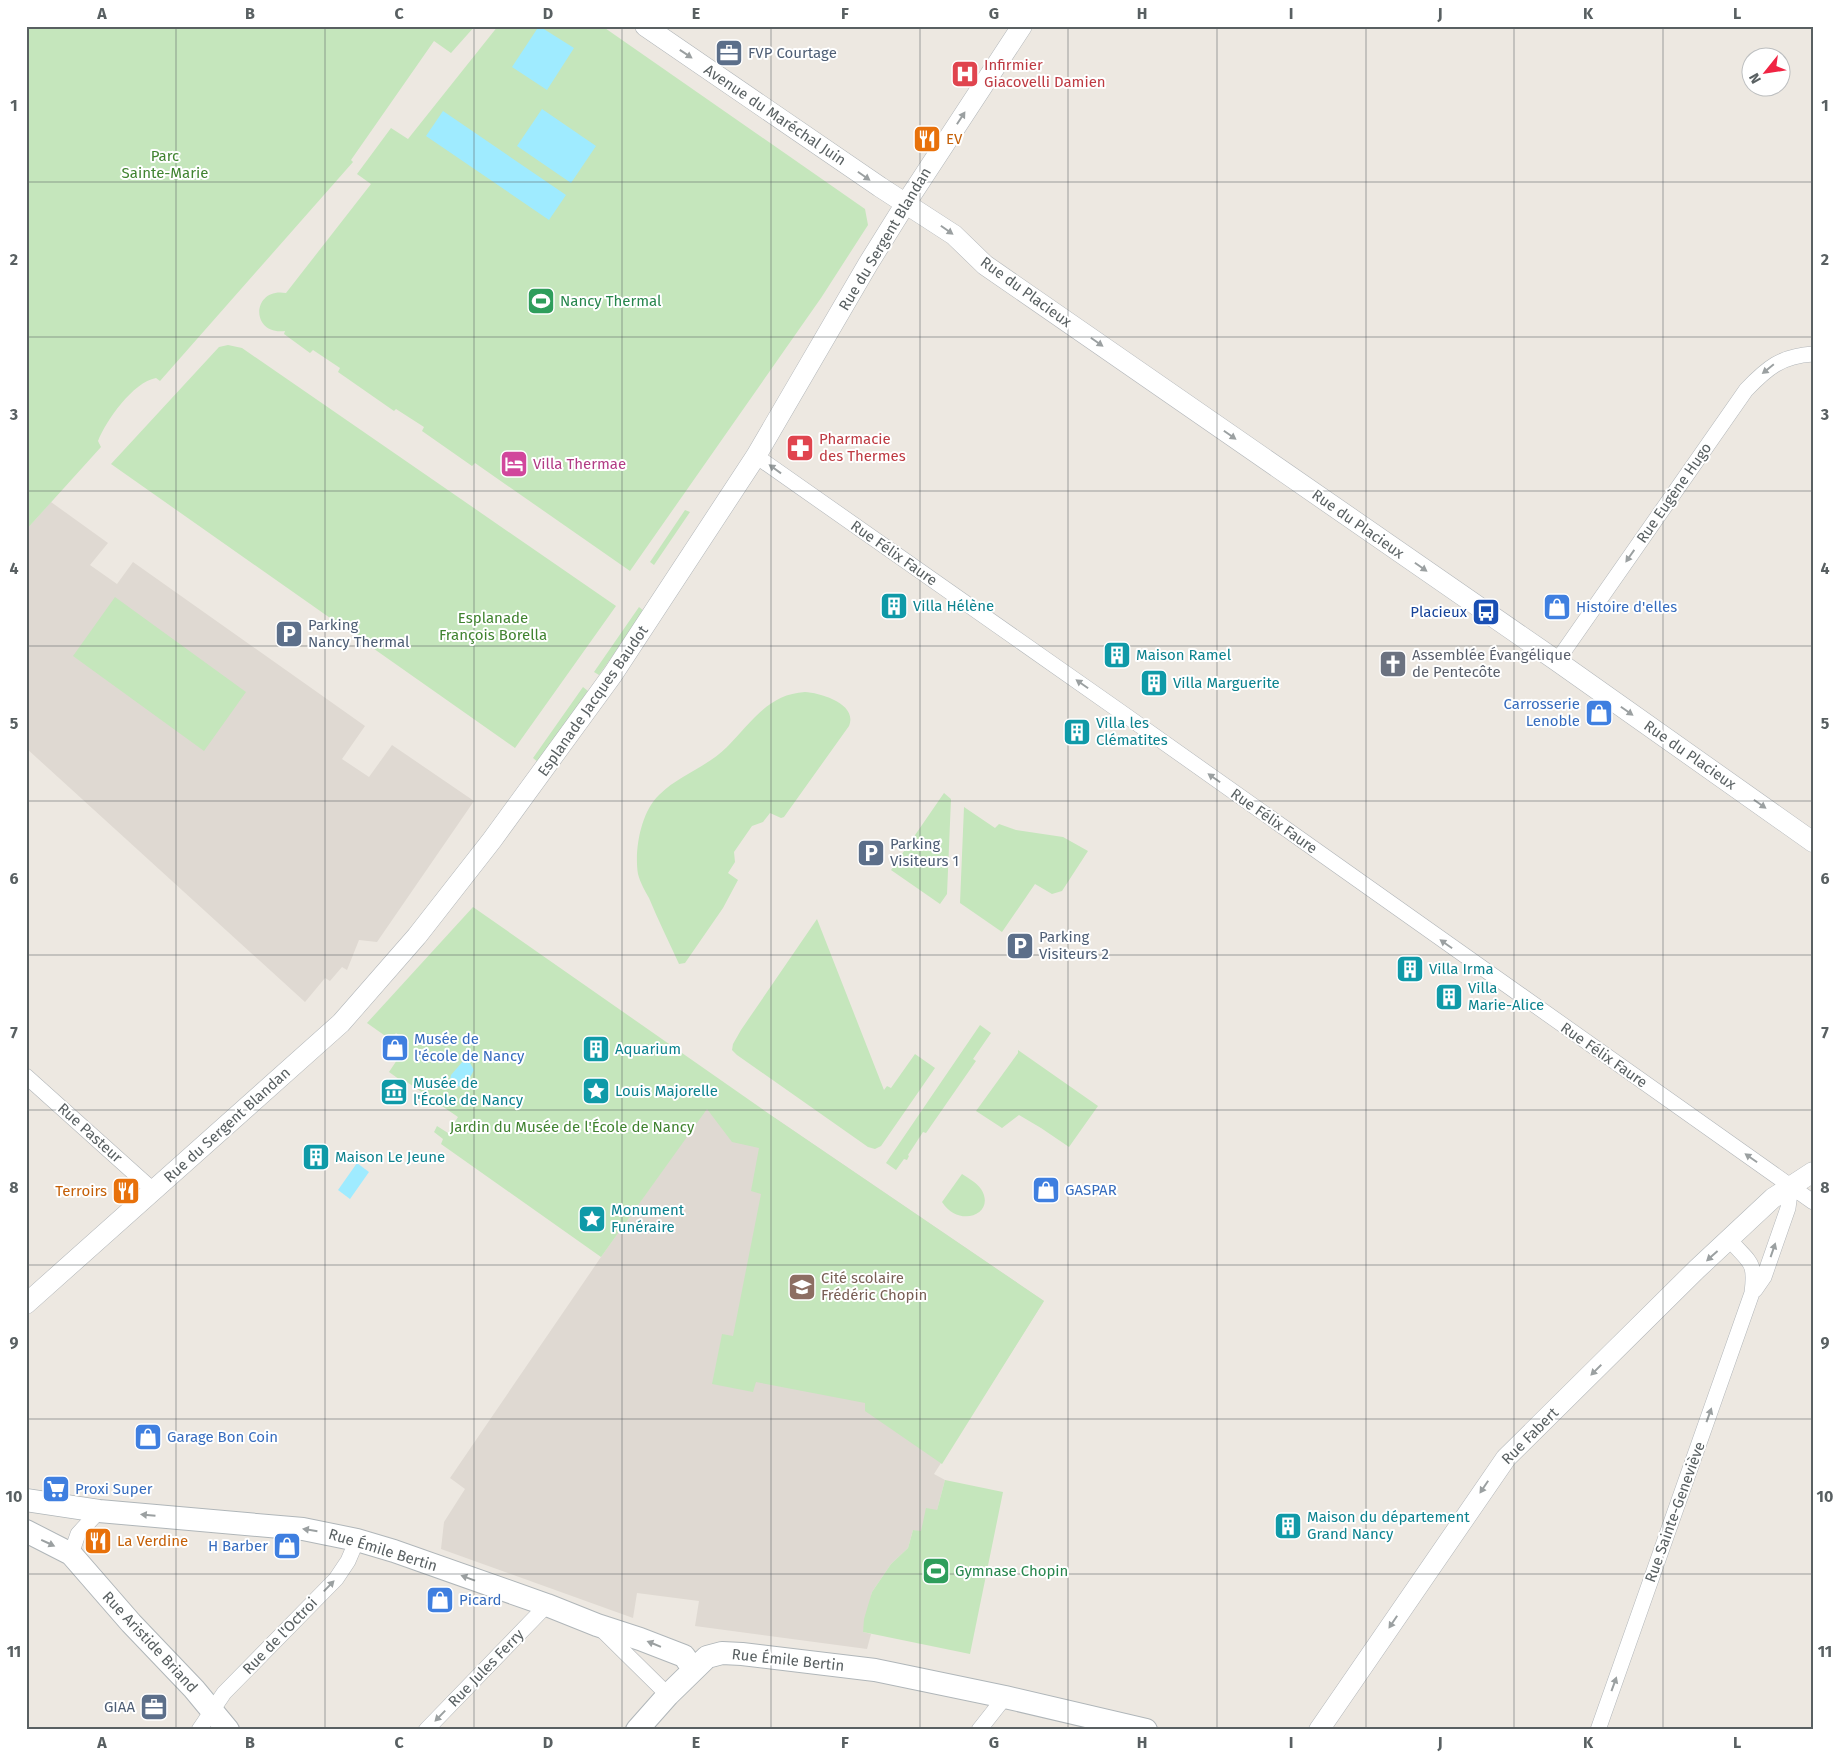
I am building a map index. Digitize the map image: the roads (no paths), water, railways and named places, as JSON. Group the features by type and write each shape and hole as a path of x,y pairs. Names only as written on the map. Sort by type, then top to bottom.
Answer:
{"main road":[{"name":"Rue Émile Bertin","path":"26,1500 99,1511 303,1528 357,1540 394,1551 547,1605 597,1625 640,1638 684,1656 693,1669 707,1657 722,1653 766,1656 875,1670 1005,1697 1146,1730"},
{"path":"26,1532 71,1554"},
{"name":"Rue Aristide Briand","path":"71,1554 131,1623 194,1689 228,1730"},
{"path":"636,1730 693,1669"}],"street":[{"name":"Avenue du Maréchal Juin","path":"645,26 906,203"},
{"name":"Rue du Sergent Blandan","path":"756,456 868,264 1022,26"},
{"name":"Rue du Placieux","path":"906,203 954,235 985,265 1557,661 1813,842"},
{"name":"Rue Eugène Hugo","path":"1557,661 1746,390 1769,367 1779,361 1813,354"},
{"name":"Esplanade Jacques Baudot","path":"417,936 492,840 598,696 756,456"},
{"name":"Rue Félix Faure","path":"756,456 1110,704 1813,1202"},
{"name":"Rue du Sergent Blandan","path":"26,1304 328,1036 417,936"},
{"name":"Rue Pasteur","path":"26,1076 154,1190"},
{"name":"Rue Fabert","path":"1319,1730 1506,1458 1773,1198 1813,1172"},
{"name":"Rue Sainte-Geneviève","path":"1752,1294 1764,1277 1788,1208 1791,1186"},
{"name":"Rue Sainte-Geneviève","path":"1598,1730 1752,1294 1755,1273 1753,1266 1730,1240"},
{"path":"71,1554 78,1534 99,1511"},
{"name":"Rue de l'Octroi","path":"199,1730 224,1693 336,1579 348,1561 357,1540"},
{"name":"Rue Jules Ferry","path":"426,1730 547,1605"},
{"name":"Rue Émile Bertin","path":"597,1625 668,1694"},
{"path":"978,1730 1005,1697"}],"water":[{"path":"539,26 574,48 547,90 512,67"},
{"path":"542,109 596,146 571,183 517,146"},
{"path":"443,111 566,195 549,220 426,136"},
{"path":"464,1060 470,1063 474,1070 464,1085 454,1086 450,1081 451,1075"},
{"path":"357,1163 369,1172 350,1199 338,1190"}],"place":[{"name":"FVP Courtage","path":"729,53"},
{"name":"Infirmier Giacovelli Damien","path":"965,74"},
{"name":"EV","path":"927,139"},
{"name":"Nancy Thermal","path":"541,301"},
{"name":"Pharmacie des Thermes","path":"800,448"},
{"name":"Villa Thermae","path":"514,464"},
{"name":"Villa Hélène","path":"894,606"},
{"name":"Histoire d'elles","path":"1557,607"},
{"name":"Placieux","path":"1486,612"},
{"name":"Parking Nancy Thermal","path":"289,634"},
{"name":"Maison Ramel","path":"1117,655"},
{"name":"Assemblée Évangélique de Pentecôte","path":"1393,664"},
{"name":"Villa Marguerite","path":"1154,683"},
{"name":"Carrosserie Lenoble","path":"1599,713"},
{"name":"Villa les Clématites","path":"1077,732"},
{"name":"Parking Visiteurs 1","path":"871,853"},
{"name":"Parking Visiteurs 2","path":"1020,946"},
{"name":"Villa Irma","path":"1410,969"},
{"name":"Villa Marie-Alice","path":"1449,997"},
{"name":"Musée de l'école de Nancy","path":"395,1048"},
{"name":"Aquarium","path":"596,1049"},
{"name":"Louis Majorelle","path":"596,1091"},
{"name":"Musée de l'École de Nancy","path":"394,1092"},
{"name":"Maison Le Jeune","path":"316,1157"},
{"name":"GASPAR","path":"1046,1190"},
{"name":"Terroirs","path":"126,1191"},
{"name":"Monument Funéraire","path":"592,1219"},
{"name":"Cité scolaire Frédéric Chopin","path":"802,1287"},
{"name":"Garage Bon Coin","path":"148,1437"},
{"name":"Proxi Super","path":"56,1489"},
{"name":"Maison du département Grand Nancy","path":"1288,1526"},
{"name":"La Verdine","path":"98,1541"},
{"name":"H Barber","path":"287,1546"},
{"name":"Gymnase Chopin","path":"936,1571"},
{"name":"Picard","path":"440,1600"},
{"name":"GIAA","path":"154,1707"}],"park label":[{"name":"Parc Sainte-Marie","path":"165,164"},
{"name":"Esplanade François Borella","path":"493,626"},
{"name":"Jardin du Musée de l'École de Nancy","path":"572,1127"}]}
